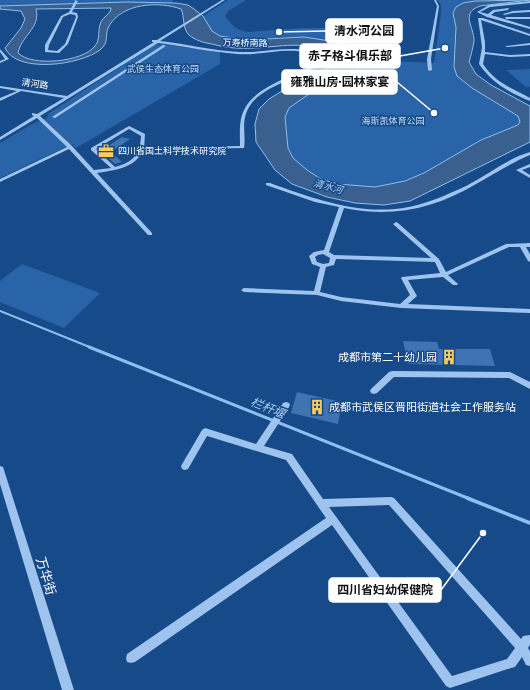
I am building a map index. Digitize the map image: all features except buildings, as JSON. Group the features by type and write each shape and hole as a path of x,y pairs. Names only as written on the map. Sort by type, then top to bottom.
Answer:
{"street":[{"path":"0,135 182,25 219,0"},
{"path":"203,11 224,0"},
{"path":"430,70 429,59 438,6 434,0"},
{"path":"71,12 76,14 77,17 66,44 58,52 46,51 47,45 62,16 71,12 76,1"},
{"path":"530,2 489,6 478,12 488,16 530,26"},
{"path":"488,16 494,11 530,7"},
{"path":"530,11 505,13 499,18 530,18"},
{"path":"530,35 479,19 484,44 484,53 481,64 488,76 501,85 530,100"},
{"path":"66,96 155,41"},
{"name":"万寿桥南路","path":"142,149 242,148 242,124 244,112 251,102 260,94 272,87 317,66 321,62 321,56 308,51 298,50 240,53 155,41"},
{"path":"507,46 530,44"},
{"path":"54,117 164,46"},
{"path":"0,50 7,59 0,62"},
{"path":"484,53 510,56 530,55"},
{"name":"清河路","path":"0,86 66,96"},
{"path":"0,100 21,90"},
{"path":"76,91 89,94"},
{"path":"0,139 35,115"},
{"path":"35,115 70,147 150,234"},
{"path":"93,172 115,169 135,161 142,149 143,135 129,127 93,149 115,169"},
{"path":"0,181 70,147"},
{"path":"268,184 310,199 342,206 377,211 402,210 424,205 469,186 482,180 507,163 530,153"},
{"path":"530,165 518,170 530,177"},
{"path":"326,253 342,206"},
{"path":"396,224 437,260 444,275 455,284"},
{"path":"401,306 414,296 404,278 444,275 508,245 530,245"},
{"path":"522,245 530,260"},
{"path":"333,258 334,262 332,264 323,266 316,265 312,259 316,253 326,253 333,258 437,260"},
{"path":"317,293 323,266"},
{"path":"244,290 317,293 341,299 401,306 530,310"},
{"path":"374,391 392,374 510,375 530,386"},
{"path":"258,448 286,405"},
{"path":"184,466 205,432 289,457 450,682 511,663 527,640 530,640"},
{"name":"万华街","path":"0,470 68,690"},
{"path":"322,503 391,501 522,648 530,661"},
{"path":"131,658 333,519"}],"green space":[{"path":"0,0 173,0 172,3 128,2 0,6"},
{"name":"海斯凯体育公园","path":"228,0 246,0 228,11 225,16 235,27 244,31 248,32 301,28 342,28 346,32 362,37 350,42 365,51 369,57 369,60 434,63 441,13 441,5 437,0 480,0 463,3 453,13 456,26 454,67 457,76 472,88 518,116 520,122 518,125 481,140 424,173 405,181 375,187 356,186 321,179 293,158 288,149 285,117 289,108 309,94 344,81 361,63 360,59 354,50 344,45 304,37 282,37 252,40 232,40 223,38 213,32 203,16"},
{"name":"武侯生态体育公园","path":"164,44 220,52 220,64 76,148 72,144 0,178 0,143 32,124 47,118 49,113 154,45"},
{"path":"530,69 530,87 526,87 506,70"},
{"path":"22,264 100,293 64,328 0,302 0,281"}],"water":[{"name":"清水河","path":"530,0 480,6 471,12 469,16 474,41 469,62 476,74 491,85 530,106 530,142 410,201 384,205 355,203 327,197 292,184 275,170 256,142 255,124 259,109 269,99 333,66 336,62 328,54 319,49 298,45 238,48 206,43 189,35 184,26 181,9 172,6 152,5 132,8 115,18 109,26 105,44 100,50 91,55 64,63 35,64 22,61 12,56 5,48 21,28 25,19 21,11 0,9 0,6 126,2 176,3 188,5 194,9 203,16 212,31 220,36 247,40 304,37 330,41 351,49 360,58 361,63 353,77 309,94 289,108 285,117 288,148 293,158 321,179 338,184 375,187 405,181 424,173 481,140 518,125 520,122 518,116 472,88 457,76 454,67 456,27 453,13 456,7 463,3 475,1","holes":["111,8 101,22 98,40 95,46 80,56 57,61 45,61 34,60 18,53 20,47 36,22 36,9"]}],"waterway":[{"name":"栏杆堰","path":"0,311 92,348"},
{"name":"栏杆堰","path":"89,347 470,499"},
{"name":"栏杆堰","path":"467,498 530,523"}],"place":[{"name":"清水河公园","path":"279,32"},
{"name":"赤子格斗俱乐部","path":"445,48"},
{"name":"雍雅山房·园林家宴","path":"434,113"},
{"name":"四川省国土科学技术研究院","path":"106,151"},
{"name":"成都市第二十幼儿园","path":"449,357"},
{"name":"成都市武侯区晋阳街道社会工作服务站","path":"317,407"},
{"name":"四川省妇幼保健院","path":"483,533"}]}
